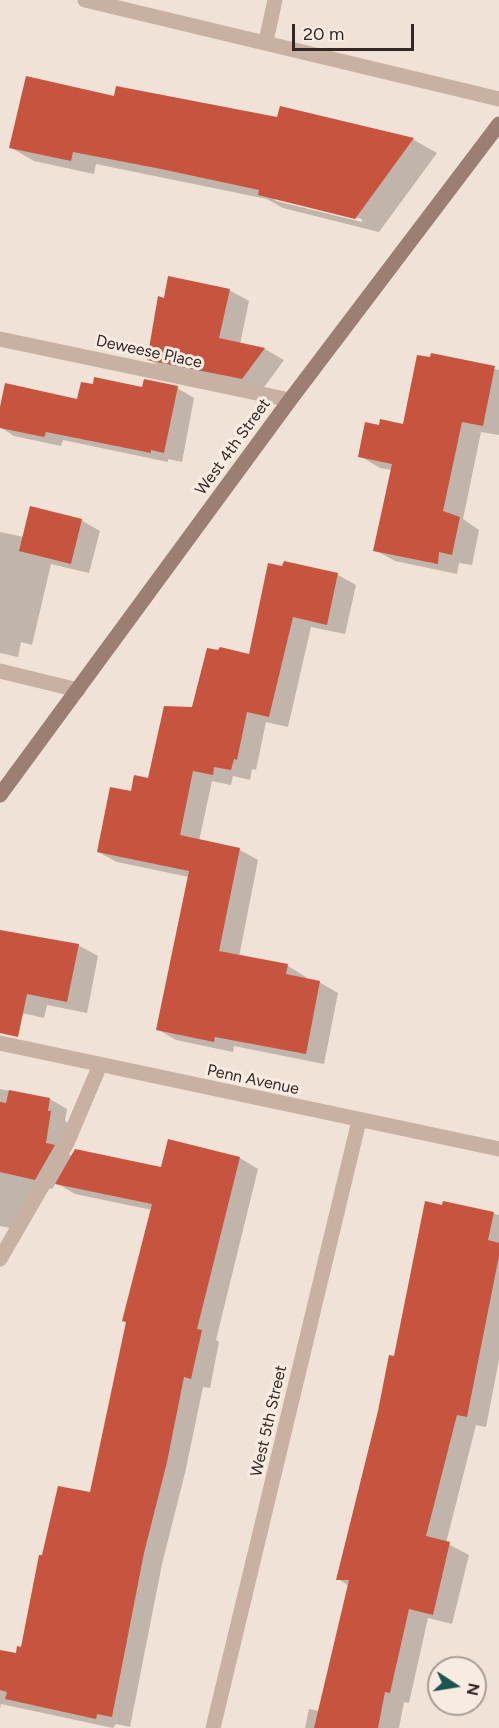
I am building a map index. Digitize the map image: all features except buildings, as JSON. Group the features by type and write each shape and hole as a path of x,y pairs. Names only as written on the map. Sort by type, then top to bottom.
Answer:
{"main road":[{"name":"West 4th Street","path":"0,795 290,399 499,124"}],"street":[{"path":"85,0 266,41 499,99"},
{"path":"266,41 275,0"},
{"name":"Deweese Place","path":"0,339 290,399"},
{"path":"0,671 78,690"},
{"name":"Penn Avenue","path":"0,1043 499,1149"},
{"path":"0,1259 67,1143 100,1065"},
{"name":"West 5th Street","path":"213,1728 359,1121"}]}
